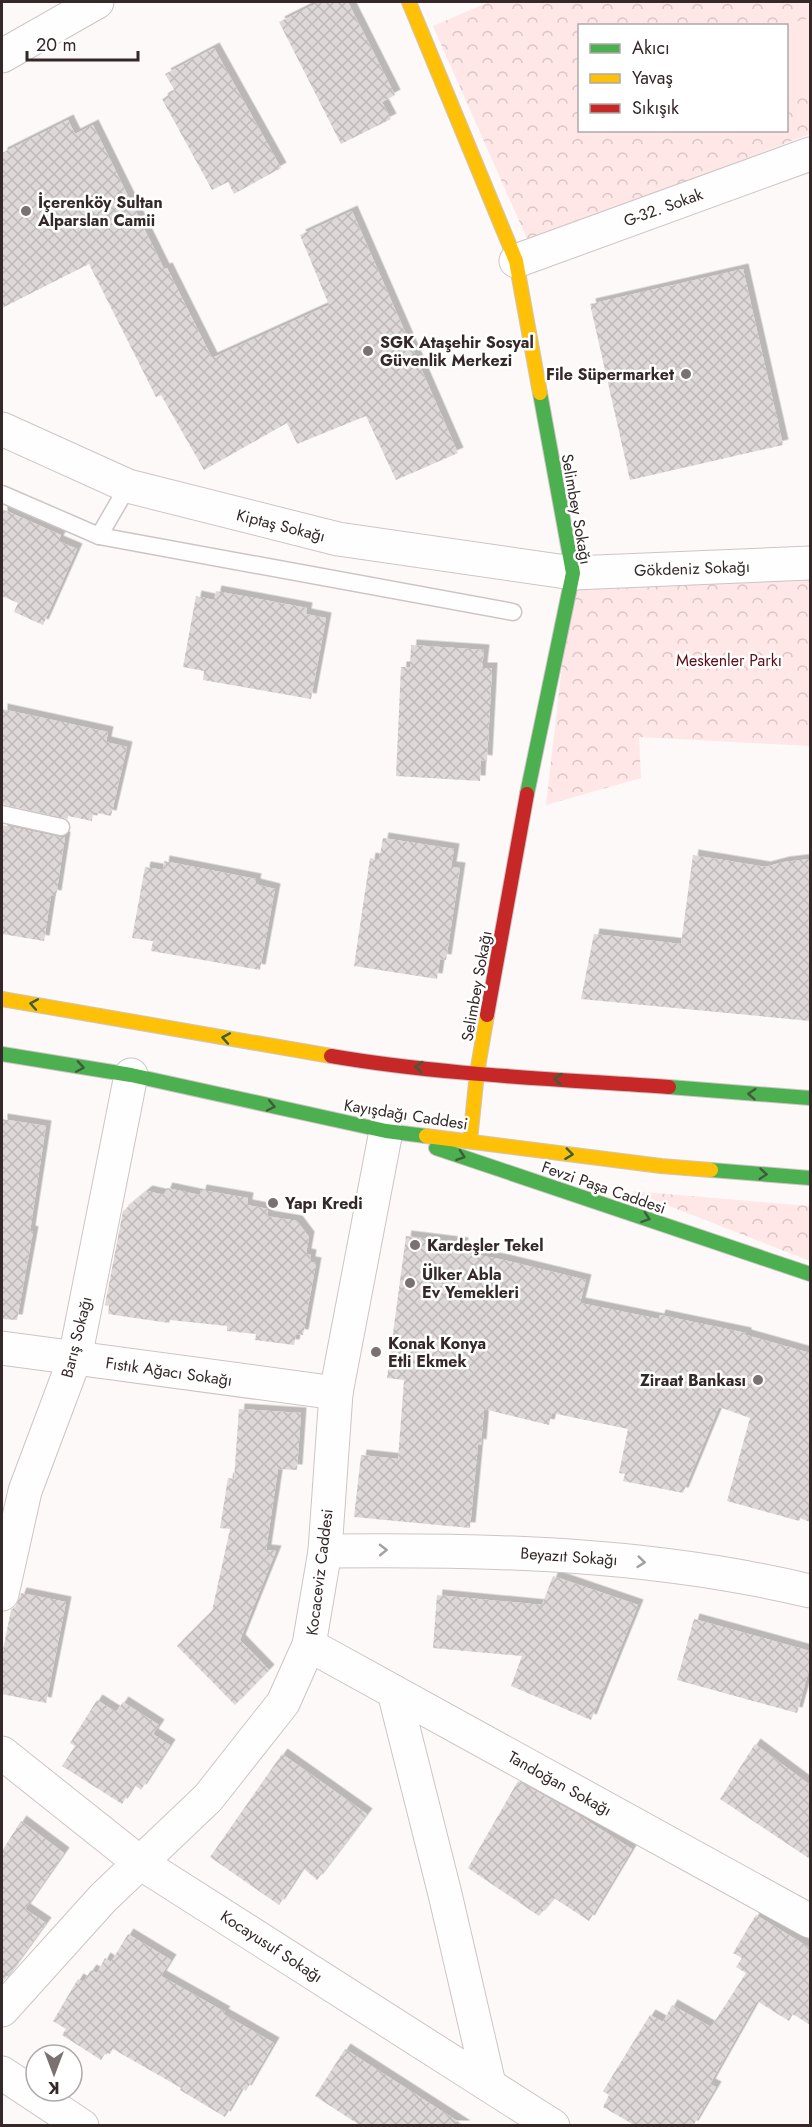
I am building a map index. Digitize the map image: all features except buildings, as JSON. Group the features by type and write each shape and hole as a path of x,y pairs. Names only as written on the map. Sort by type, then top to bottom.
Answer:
{"main road":[{"name":"Selimbey Sokağı","path":"409,2 516,261 573,573 522,819 477,1073 470,1141"},
{"path":"2,999 373,1063 810,1098"},
{"name":"Kayışdağı Caddesi","path":"2,1054 131,1075 386,1131 661,1166 810,1178"},
{"name":"Fevzi Paşa Caddesi","path":"386,1131 810,1274"}],"street":[{"path":"2,56 97,2"},
{"name":"G-32. Sokak","path":"516,261 810,154"},
{"name":"Kiptaş Sokağı","path":"2,429 128,486 338,539 573,573"},
{"name":"Gökdeniz Sokağı","path":"573,573 810,563"},
{"name":"Barış Sokağı","path":"2,1594 25,1491 75,1358 131,1075"},
{"name":"Kocaceviz Caddesi","path":"2,2010 103,1898 208,1798 284,1703 309,1645 325,1551 336,1393 386,1131"},
{"name":"Fıstık Ağacı Sokağı","path":"2,1348 336,1393"},
{"name":"Beyazıt Sokağı","path":"325,1551 435,1550 568,1554 686,1567 810,1592"},
{"name":"Tandoğan Sokağı","path":"309,1645 810,1921"},
{"path":"394,1692 445,1894 489,2084"},
{"name":"Kocayusuf Sokağı","path":"2,1753 139,1862 553,2126"},
{"path":"2,2073 82,2126"}],"lane":[{"path":"99,536 128,486"},
{"path":"2,494 99,536 513,612"},
{"path":"2,813 61,827"}],"green space":[{"path":"489,2 810,2 810,134 528,241 433,26"},
{"path":"810,18 810,90 788,97 788,24"},
{"name":"Meskenler Parkı","path":"810,576 810,746 639,737 641,778 546,805 571,588"},
{"path":"631,1191 810,1206 810,1261"}],"traffic: fast":[{"path":"527,794 573,573 540,393"},
{"path":"2,1054 131,1075 386,1131 426,1136"},
{"path":"669,1087 810,1098"},
{"path":"436,1148 810,1274"},
{"path":"711,1170 810,1178"}],"traffic: slow":[{"path":"409,2 516,261 540,393"},
{"path":"2,999 331,1056"},
{"path":"470,1141 477,1073 487,1015"},
{"path":"426,1136 661,1166 711,1170"}],"traffic: jam":[{"path":"487,1015 527,794"},
{"path":"331,1056 457,1072 669,1087"}],"place":[{"name":"İçerenköy Sultan Alparslan Camii","path":"26,211"},
{"name":"SGK Ataşehir Sosyal Güvenlik Merkezi","path":"368,351"},
{"name":"File Süpermarket","path":"686,374"},
{"name":"Yapı Kredi","path":"273,1203"},
{"name":"Kardeşler Tekel","path":"415,1245"},
{"name":"Ülker Abla Ev Yemekleri","path":"410,1283"},
{"name":"Konak Konya Etli Ekmek","path":"376,1352"},
{"name":"Ziraat Bankası","path":"758,1380"}]}
